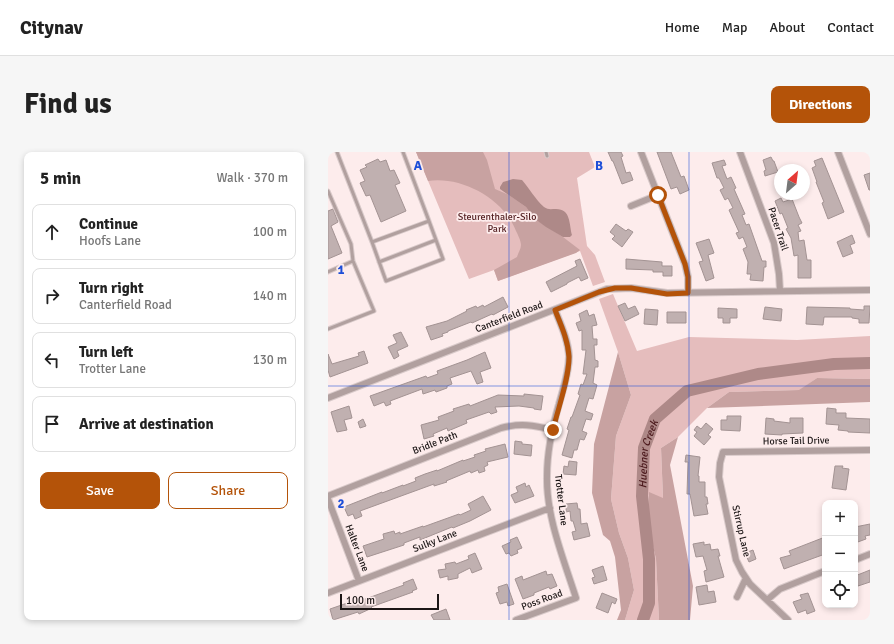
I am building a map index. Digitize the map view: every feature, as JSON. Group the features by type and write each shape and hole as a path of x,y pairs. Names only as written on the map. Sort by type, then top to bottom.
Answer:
{"street":[{"path":"641,152 685,264 688,277 688,293"},
{"name":"Pacer Trail","path":"740,152 774,243 778,258 780,291"},
{"path":"838,152 870,234"},
{"path":"631,206 658,195"},
{"name":"Canterfield Road","path":"328,398 599,292 615,288 631,288 667,294 870,290"},
{"name":"Trotter Lane","path":"555,310 565,334 569,356 568,369 548,453 547,478 550,508 556,535 576,598"},
{"name":"Bridle Path","path":"328,497 502,428 515,425 528,425 553,430"},
{"name":"Horse Tail Drive","path":"723,452 870,450"},
{"name":"Stirrup Lane","path":"723,452 720,463 719,477 735,553 746,578 788,620"},
{"name":"Halter Lane","path":"328,497 359,581"},
{"name":"Sulky Lane","path":"328,594 550,508"},
{"path":"858,559 870,554"},
{"path":"767,600 780,589 822,572"},
{"path":"737,597 746,578"},
{"name":"Poss Road","path":"516,620 576,598"}],"lane":[{"path":"337,152 386,281 443,259 403,152"},
{"path":"328,191 351,244 354,261 374,311 328,329"},
{"path":"372,242 429,221"},
{"path":"379,262 436,240"},
{"path":"328,272 354,261"}],"green space":[{"name":"Steurenthaler-Silo Park","path":"416,152 589,152 595,167 577,178 587,246 595,255 605,282 593,286 580,251 498,281 494,270 469,279"},
{"path":"613,294 637,351 689,337 797,340 870,336 870,379 817,378 800,390 729,392 707,408 678,437 661,448 663,499 649,493 647,521 656,559 659,620 625,620 634,590 628,558 619,533 611,499 616,436 631,395 618,352 599,299"}],"shaded area":[{"path":"416,152 483,152 487,160 495,189 509,195 526,207 535,219 580,250 576,253 498,281 494,270 517,257 521,246 510,219 492,200 468,186 441,180 428,181"},
{"path":"513,179 522,180 545,208 561,210 567,214 572,235 570,237 563,237 546,227 535,219 526,207 500,189 503,182"},
{"path":"618,352 631,395 616,436 611,499 619,533 628,558 634,590 625,620 617,620 621,610 615,557 610,541 603,535 592,493 594,444"},
{"path":"817,378 870,379 870,402 707,408 729,392 799,390"},
{"path":"678,437 670,465 693,586 690,620 659,620 656,559 647,521 649,492 663,498 661,448"}],"building":[{"path":"608,152 621,152 626,173 630,172 633,180 622,184"},
{"path":"657,152 671,152 681,177 684,176 689,190 680,194 677,187 671,189"},
{"path":"771,157 775,164 774,173 765,176 764,171 766,170 763,160"},
{"path":"822,158 844,212 828,219 822,203 824,202 812,168 816,166 814,161"},
{"path":"378,159 380,162 386,160 390,171 394,170 400,183 395,185 406,211 381,222 370,195 366,196 360,183 365,181 360,170 367,167 365,165"},
{"path":"724,160 726,165 722,166 727,179 731,177 736,188 734,189 745,214 742,215 746,225 749,224 762,261 766,261 763,281 750,280 751,274 747,274 748,262 743,249 747,247 743,237 739,239 736,233 739,232 729,210 733,208 728,198 725,200 720,190 724,188 719,178 717,178 712,163"},
{"path":"870,173 870,190 869,190 864,175"},
{"path":"782,200 783,202 792,200 802,223 798,225 801,231 798,232 799,241 804,240 807,260 811,260 811,278 798,278 798,255 794,256 791,238 786,229 788,228 775,201"},
{"path":"333,209 338,222 331,226 342,253 328,259 328,211"},
{"path":"616,224 626,231 628,229 633,232 622,247 612,239 615,236 610,232"},
{"path":"852,235 855,243 850,245 853,253 843,257 837,242"},
{"path":"709,239 714,253 708,255 714,278 706,281 699,262 703,261 696,243"},
{"path":"580,259 588,278 581,281 579,277 551,292 546,282 577,266 575,261"},
{"path":"626,259 662,262 662,266 672,266 672,276 663,276 663,272 653,272 653,270 626,269"},
{"path":"503,297 508,307 493,315 492,314 448,331 442,334 443,336 431,340 426,327 447,321 476,306 477,308 483,305 484,307"},
{"path":"625,303 628,309 635,306 639,314 625,321 618,306"},
{"path":"864,306 870,306 869,323 859,323 859,319 852,317 824,317 823,325 806,324 807,307 850,308 864,310"},
{"path":"765,307 782,309 781,321 763,319"},
{"path":"718,308 737,309 737,318 730,318 730,323 723,323 723,318 718,318"},
{"path":"645,309 658,310 657,325 644,324"},
{"path":"587,310 589,316 594,314 597,325 592,326 593,339 597,339 597,345 594,345 595,360 598,361 598,367 595,367 593,383 597,385 593,399 589,398 585,411 593,414 591,420 586,419 582,431 587,433 584,440 580,439 577,450 574,450 572,458 562,455 569,430 567,429 580,395 578,394 581,384 583,385 587,374 583,374 586,350 582,350 582,330 579,331 576,323 581,321 579,314"},
{"path":"667,312 686,312 686,323 667,323"},
{"path":"401,332 408,346 397,351 399,356 394,359 388,347 397,343 393,335"},
{"path":"364,351 368,363 330,377 328,370 328,354 332,364 359,356 358,353"},
{"path":"485,352 491,368 480,372 483,382 477,384 471,371 450,378 452,384 447,386 447,388 436,392 435,390 423,394 422,389 390,401 391,404 386,406 384,402 374,406 370,396 426,376 427,378 438,374 437,371"},
{"path":"524,394 543,396 541,410 519,406 495,407 497,412 491,414 489,412 466,420 467,423 448,431 447,428 433,434 434,436 424,439 421,425 439,420 438,417 454,411 453,409 469,404 470,406 498,395 524,396"},
{"path":"349,406 352,418 344,420 347,430 337,432 331,412"},
{"path":"827,408 836,409 836,413 846,413 846,418 870,419 870,433 838,430 839,425 826,424"},
{"path":"727,416 741,416 740,431 721,430 721,420 727,420"},
{"path":"766,418 774,419 774,421 790,423 790,418 803,418 803,433 782,435 765,434"},
{"path":"363,419 366,426 360,428 358,422"},
{"path":"706,423 713,429 708,435 711,437 704,445 694,436 697,432 694,430 697,426 701,429"},
{"path":"515,441 522,442 522,444 532,445 531,456 514,454"},
{"path":"505,444 508,457 487,462 488,465 484,467 485,471 479,473 478,470 471,473 470,471 446,481 447,482 434,486 434,484 360,511 362,516 355,519 353,514 348,516 344,507 382,492 416,481 415,478 425,474 475,457 474,455 486,451 485,449"},
{"path":"686,455 700,457 698,476 699,482 705,482 705,497 707,497 708,504 706,504 708,514 694,516 690,494 687,494 688,462 685,462"},
{"path":"569,461 577,462 576,475 563,474 564,466 568,467"},
{"path":"835,466 843,466 842,468 849,469 846,490 832,488"},
{"path":"525,483 526,487 529,485 534,496 515,503 511,495 518,492 516,487"},
{"path":"483,496 491,510 453,528 452,527 420,540 420,537 404,543 404,545 367,557 363,546 384,539 383,534 394,531 395,534 400,532 400,534 459,514 460,515 471,510 468,504"},
{"path":"577,503 578,509 580,509 581,524 587,523 590,536 574,540 572,532 576,531 573,521 571,521 570,511 566,512 566,504"},
{"path":"870,524 870,535 865,536 866,539 858,542 858,536 858,526"},
{"path":"517,537 522,548 517,550 518,553 511,556 509,553 506,554 502,546 511,542 510,540"},
{"path":"822,538 822,555 784,569 780,558 791,555 789,551"},
{"path":"704,542 704,545 710,544 711,550 718,549 720,556 718,556 724,577 706,582 704,571 707,570 703,556 696,557 693,544"},
{"path":"753,550 756,559 749,562 745,553"},
{"path":"475,553 482,569 472,573 470,568 458,574 458,578 448,580 448,576 440,578 438,570 446,569 445,564 455,562 456,564 469,559 468,556"},
{"path":"603,566 607,580 594,584 592,578 595,577 592,570"},
{"path":"870,570 870,582 858,586 858,575"},
{"path":"546,571 547,575 552,574 557,586 550,589 549,587 523,599 515,579 522,576 523,580"},
{"path":"413,579 417,589 412,591 413,592 371,607 372,608 359,614 358,612 333,620 330,609 356,600 357,602 404,585 403,583"},
{"path":"507,584 514,604 508,606 507,602 500,604 496,593 499,592 498,587"},
{"path":"707,585 708,592 714,591 716,602 699,605 696,587"},
{"path":"602,593 617,599 615,604 612,602 608,613 596,608"},
{"path":"808,593 815,611 807,614 806,610 798,613 793,602 802,599 800,595"},
{"path":"446,609 450,620 434,620 431,615"}],"waterway":[{"name":"Huebner Creek","path":"643,620 649,603 649,559 642,496 644,448 655,419 687,391 758,374 834,364 870,363"}],"route":[{"path":"553,430 568,369 569,356 565,334 555,310 599,292 615,288 623,287 667,294 688,293 688,277 685,264 658,195"}]}
